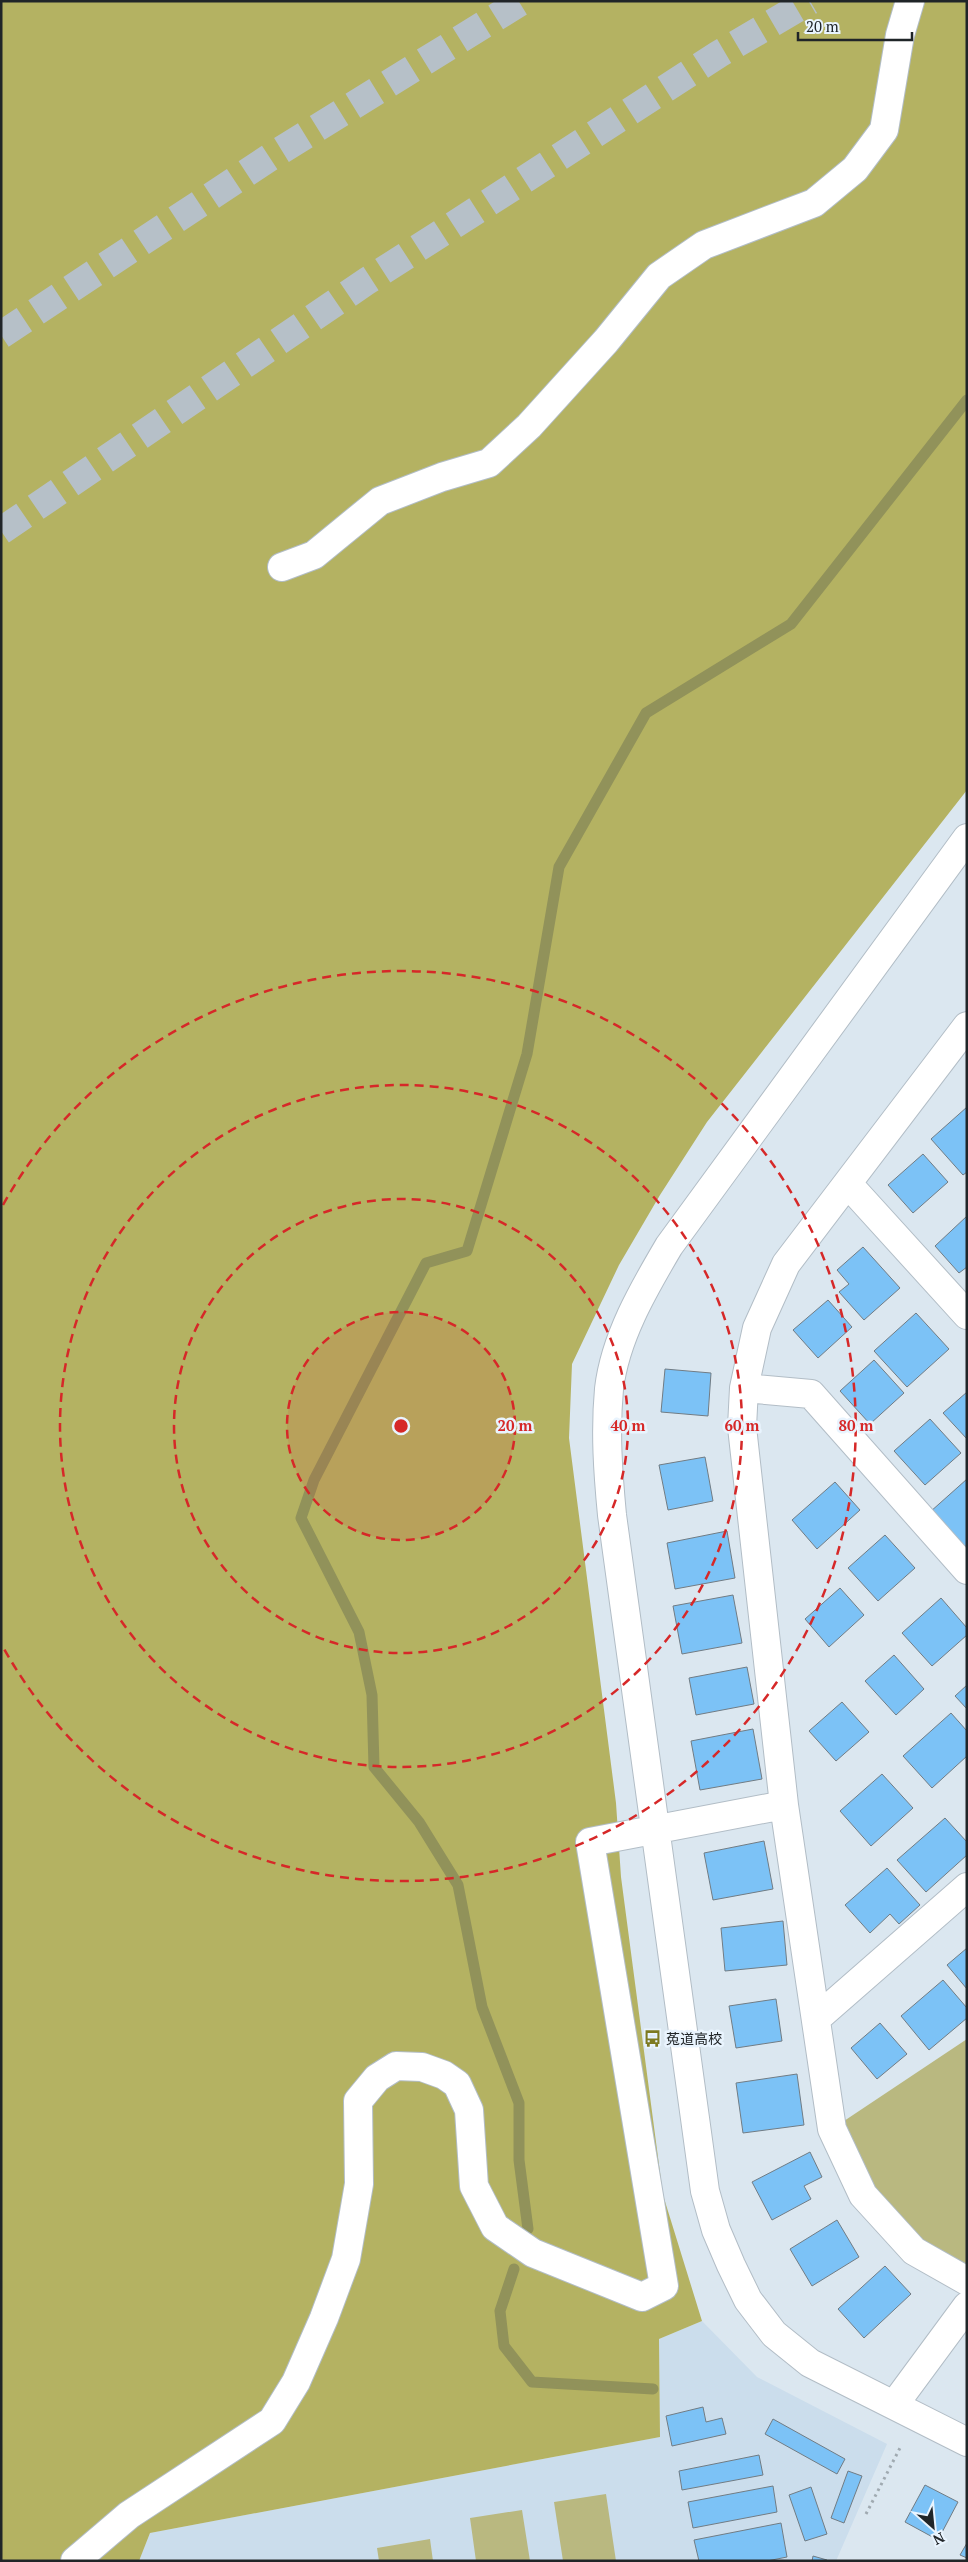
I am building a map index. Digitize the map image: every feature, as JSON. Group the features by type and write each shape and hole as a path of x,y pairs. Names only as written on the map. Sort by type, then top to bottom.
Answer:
{"street":[{"path":"282,567 314,555 380,501 442,477 489,463 528,426 606,341 658,276 704,245 814,203 855,169 884,130 900,35 910,1"},
{"path":"967,838 669,1246 644,1288 622,1339 610,1388 606,1448 612,1515 654,1830 705,2191 716,2230 748,2300 774,2334 810,2363 967,2442"},
{"path":"963,1041 786,1264 757,1328 744,1388 742,1427 784,1805 832,2129 863,2195 914,2251 967,2281"},
{"path":"848,1184 967,1315"},
{"path":"744,1388 811,1394 967,1570"},
{"path":"75,2561 129,2515 272,2421 296,2382 324,2318 346,2259 359,2184 358,2101 377,2078 396,2066 422,2067 444,2075 457,2084 469,2110 474,2186 495,2227 533,2253 642,2297 664,2286 590,1842 784,1805"},
{"path":"816,2019 967,1887"},
{"path":"894,2405 967,2306"}],"path":[{"path":"866,2514 902,2445"}],"shaded area":[{"path":"1,1 967,1 967,790 707,1122 660,1195 619,1265 572,1364 569,1438 616,1803 621,1877 663,2195 702,2321 659,2339 660,2437 150,2533 139,2561 1,2561"},
{"path":"967,2039 967,2281 914,2251 832,2129"},
{"path":"702,2321 757,2377 887,2444 836,2561 139,2561 150,2533 660,2437 659,2339"},
{"path":"606,2494 616,2561 563,2561 554,2502"},
{"path":"522,2510 530,2561 476,2561 470,2518"},
{"path":"430,2539 433,2561 379,2561 377,2548"}],"building":[{"path":"967,1107 967,1172 963,1175 931,1139"},
{"path":"923,1154 948,1182 913,1213 888,1185"},
{"path":"967,1216 967,1267 959,1273 935,1246"},
{"path":"863,1247 900,1288 864,1320 839,1292 849,1284 837,1270"},
{"path":"828,1300 852,1327 818,1358 793,1330"},
{"path":"916,1313 949,1349 907,1387 874,1351"},
{"path":"874,1360 904,1393 870,1424 840,1391"},
{"path":"665,1369 711,1373 708,1416 661,1412"},
{"path":"967,1392 967,1439 943,1413"},
{"path":"930,1419 961,1453 925,1485 894,1451"},
{"path":"705,1457 713,1501 668,1510 659,1465"},
{"path":"967,1479 967,1545 963,1548 930,1512"},
{"path":"835,1482 860,1510 817,1549 792,1520"},
{"path":"727,1531 735,1578 675,1589 667,1543"},
{"path":"885,1535 915,1568 878,1601 848,1568"},
{"path":"840,1588 864,1615 829,1647 805,1619"},
{"path":"733,1595 742,1643 682,1654 673,1606"},
{"path":"941,1598 967,1628 967,1635 932,1666 902,1633"},
{"path":"894,1655 924,1689 896,1715 865,1681"},
{"path":"747,1667 754,1704 696,1715 689,1678"},
{"path":"967,1685 967,1709 955,1696"},
{"path":"842,1702 869,1732 836,1761 809,1731"},
{"path":"951,1713 967,1731 967,1756 932,1788 903,1756"},
{"path":"753,1729 762,1779 700,1790 691,1741"},
{"path":"882,1774 913,1808 871,1846 840,1811"},
{"path":"945,1818 967,1842 967,1855 926,1892 897,1860"},
{"path":"764,1841 773,1889 713,1900 704,1853"},
{"path":"887,1868 920,1905 899,1924 890,1914 870,1933 845,1905"},
{"path":"783,1921 787,1965 725,1971 721,1928"},
{"path":"967,1948 967,1989 947,1965"},
{"path":"943,1980 967,2008 967,2018 929,2050 901,2016"},
{"path":"776,1999 782,2041 736,2048 729,2006"},
{"path":"880,2023 907,2054 877,2079 851,2048"},
{"path":"797,2074 804,2125 743,2133 736,2083"},
{"path":"810,2152 822,2177 804,2186 811,2199 772,2220 752,2182"},
{"path":"837,2220 859,2257 812,2286 790,2249"},
{"path":"885,2266 911,2294 864,2338 838,2309"},
{"path":"703,2407 706,2422 722,2418 726,2434 672,2446 666,2416"},
{"path":"773,2419 845,2459 837,2474 765,2434"},
{"path":"759,2455 763,2475 682,2490 679,2471"},
{"path":"848,2471 862,2476 844,2523 831,2518"},
{"path":"925,2485 958,2502 938,2540 905,2522"},
{"path":"773,2486 777,2512 693,2528 688,2502"},
{"path":"811,2487 827,2534 805,2541 789,2495"},
{"path":"781,2523 787,2557 767,2561 699,2561 694,2540"},
{"path":"967,2543 967,2558 960,2555"},
{"path":"813,2556 827,2560 827,2561 812,2561"}],"waterway":[{"path":"528,2229 519,2160 519,2103 482,2007 458,1885 419,1822 374,1767 372,1695 359,1632 301,1518 314,1480 426,1263 467,1251 527,1054 559,867 646,713 791,624 967,400"},
{"path":"514,2269 500,2311 504,2346 532,2382 653,2389"}],"tunnel":[{"path":"1,335 275,154 522,1"},
{"path":"1,531 367,281 719,54 810,1"}],"place":[{"name":"菟道高校","path":"652,2038"}]}
